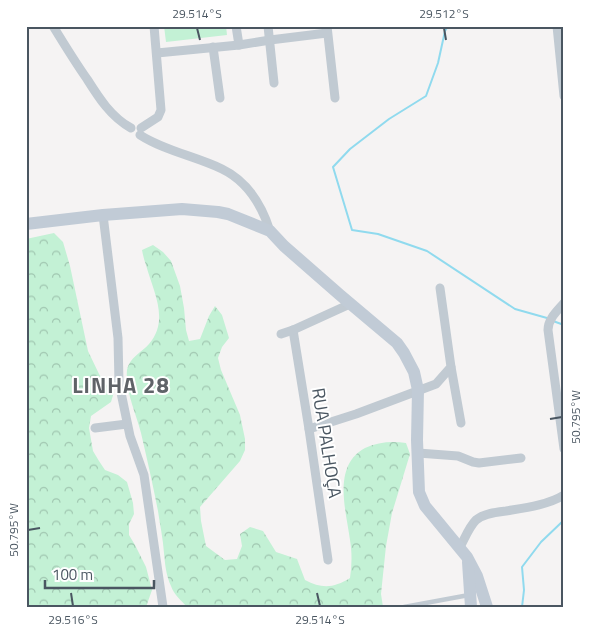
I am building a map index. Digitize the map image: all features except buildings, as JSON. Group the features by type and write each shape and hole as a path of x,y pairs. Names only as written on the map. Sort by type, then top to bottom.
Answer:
{"main road":[{"path":"26,224 103,215 182,209 228,214 270,231 284,246 397,343 404,353 414,372 418,390 419,492 425,506 464,552 478,576 487,607"},
{"path":"464,552 471,601"}],"street":[{"path":"53,26 104,106 118,120 137,130 152,142 223,170 241,182 263,212 270,231"},
{"path":"137,130 158,117 161,110 154,26"},
{"path":"236,26 239,45"},
{"path":"268,26 274,83"},
{"path":"557,26 564,96"},
{"path":"157,54 239,45 327,30 335,98"},
{"path":"213,47 220,98"},
{"path":"103,215 118,338 119,383 130,436 145,482 163,607"},
{"path":"440,288 461,423"},
{"path":"564,303 548,325 564,449"},
{"path":"281,334 350,304"},
{"name":"RUA PALHOÇA","path":"292,330 328,560"},
{"path":"309,429 356,414 436,384 451,367"},
{"path":"95,428 127,424"},
{"path":"418,454 458,456 480,463 521,458"},
{"path":"464,552 468,532 480,517 492,513 525,508 558,499 564,495"}],"lane":[{"path":"404,607 471,601"}],"green space":[{"path":"164,26 226,26 227,35 166,42"},
{"path":"54,233 63,242 70,266 88,351 99,374 114,392 111,402 91,416 89,428 93,451 105,470 118,475 127,482 134,514 129,524 129,535 146,567 152,590 146,607 26,607 26,239"},
{"path":"153,245 171,261 180,286 189,341 200,339 215,306 222,315 229,338 222,347 218,358 221,370 240,415 245,439 245,450 240,461 200,507 206,546 225,560 237,559 242,546 240,534 250,527 263,531 276,552 297,559 305,580 322,586 339,584 350,578 351,545 344,502 345,477 348,466 355,456 365,448 375,444 406,443 410,454 392,513 386,546 381,594 383,607 187,607 174,592 169,582 165,565 156,501 141,433 129,394 127,378 130,362 149,344 155,335 158,325 159,315 156,295 142,250"}],"waterway":[{"path":"448,26 445,31 438,63 426,96 389,119 350,149 333,167 352,230 378,234 427,251 515,309 547,318"},
{"path":"553,321 564,325"},
{"path":"522,607 524,590 522,567 541,542 564,520"}],"district":[{"name":"LINHA 28","path":"121,385"}]}
